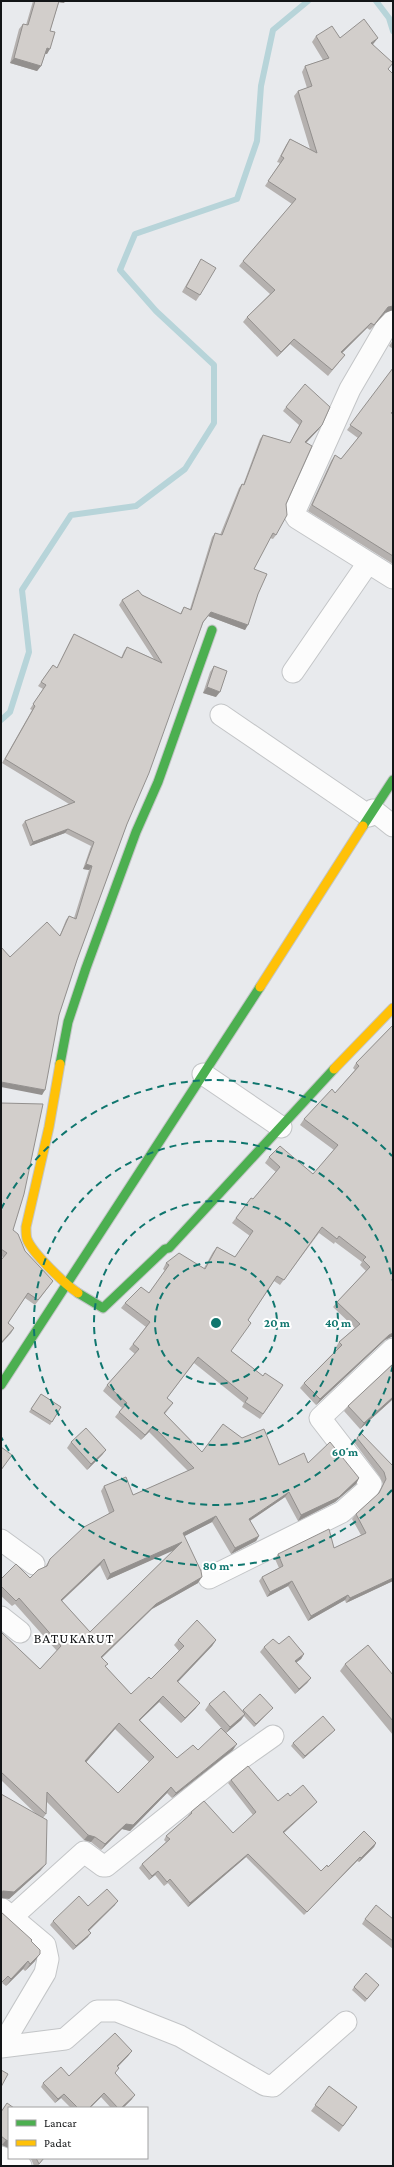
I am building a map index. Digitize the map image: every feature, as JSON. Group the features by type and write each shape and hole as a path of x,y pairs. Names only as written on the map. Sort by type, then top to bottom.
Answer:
{"street":[{"path":"393,321 385,329 350,389 294,513 297,518 393,578"},
{"path":"293,672 368,562"},
{"path":"212,630 158,782 136,832 86,968 68,1022 34,1202 26,1227 27,1239 31,1248 67,1286 103,1308 165,1249 169,1248 393,1008"},
{"path":"221,715 393,826"},
{"path":"1,1385 67,1286 393,780"},
{"path":"203,1074 281,1127"},
{"path":"209,1578 342,1512 368,1489 370,1484 320,1418 393,1349"},
{"path":"1,1540 34,1564"},
{"path":"1,1617 20,1632"},
{"path":"1,2047 47,1966 47,1952 45,1945 7,1913 84,1852 103,1866 106,1866 232,1765 273,1736"},
{"path":"1,2047 65,2039 97,2011 117,2011 180,2036 265,2085 273,2086 346,2022"},
{"path":"1,2157 21,2166"}],"building":[{"path":"35,1 59,1 50,31 55,32 50,49 47,48 41,66 14,58 23,24 28,25"},
{"path":"364,19 378,38 371,43 393,63 388,69 393,74 393,306 388,307 374,325 371,323 341,352 345,355 332,370 294,339 281,352 247,317 275,290 243,261 296,199 268,181 284,158 281,156 290,139 317,153 298,91 312,86 305,66 329,58 316,36 332,26 340,38"},
{"path":"201,259 216,268 200,295 186,287"},
{"path":"393,368 393,411 391,413 393,414 393,556 312,505 335,455 341,459 362,433 350,425"},
{"path":"305,384 330,407 322,425 305,442 312,446 286,504 287,515 276,535 273,533 254,569 267,574 258,594 248,625 211,612 203,622 149,773 127,824 77,960 59,1015 45,1090 1,1082 1,947 10,957 47,922 60,936 69,916 76,919 92,866 86,864 94,842 68,829 33,842 25,821 75,802 5,759 35,706 33,704 46,685 41,682 53,665 57,668 74,634 122,658 127,647 162,663 122,600 138,590 142,595 181,614 184,607 191,610 215,533 222,535 242,484 244,485 263,435 290,443 302,421 286,407"},
{"path":"214,666 227,671 220,692 207,687"},
{"path":"393,1025 393,1333 320,1399 304,1383 342,1345 339,1342 360,1324 337,1302 370,1267 363,1260 366,1257 339,1236 337,1239 322,1227 284,1280 277,1276 248,1320 251,1323 231,1351 263,1376 265,1373 283,1385 263,1414 245,1402 248,1398 198,1357 167,1398 173,1403 164,1413 202,1452 223,1424 242,1438 264,1429 279,1465 304,1453 308,1463 330,1442 359,1478 339,1497 301,1515 289,1492 249,1519 259,1536 235,1548 216,1516 183,1533 201,1571 202,1577 156,1604 101,1657 108,1664 105,1666 131,1694 149,1677 151,1679 184,1646 178,1640 197,1620 216,1640 177,1681 200,1703 185,1718 163,1696 139,1720 177,1758 193,1745 198,1750 221,1728 237,1744 176,1793 171,1787 133,1825 126,1824 105,1844 95,1837 88,1835 47,1792 46,1814 1,1772 1,1632 40,1669 61,1646 19,1598 16,1601 1,1586 1,1579 16,1564 30,1578 38,1570 47,1566 50,1559 84,1527 114,1511 104,1486 126,1477 133,1495 194,1468 153,1426 145,1435 119,1412 127,1403 107,1385 139,1349 133,1344 150,1322 125,1303 141,1287 149,1293 169,1265 166,1263 179,1253 205,1269 217,1247 235,1257 253,1231 236,1218 251,1198 253,1199 280,1167 269,1157 280,1146 313,1174 338,1145 304,1119 332,1089 335,1093 359,1066 356,1063","holes":["182,1542 90,1632 61,1600 104,1559 110,1574","119,1723 154,1757 118,1793 85,1761"]},
{"path":"1,1103 43,1104 24,1194 13,1230 18,1234 25,1251 53,1281 38,1300 28,1293 8,1323 14,1328 1,1343 1,1260 7,1253 1,1249"},
{"path":"393,1364 393,1397 364,1423 348,1406"},
{"path":"41,1394 61,1407 52,1422 31,1409"},
{"path":"86,1428 106,1450 91,1464 71,1442"},
{"path":"361,1433 393,1466 393,1578 350,1598 348,1595 311,1616 292,1581 270,1592 262,1577 283,1566 278,1554 329,1529 334,1548 366,1533 356,1514 379,1493 386,1479 384,1472 357,1438"},
{"path":"1,1447 12,1455 1,1470"},
{"path":"289,1636 304,1654 295,1661 311,1678 299,1689 264,1647 273,1639 279,1644"},
{"path":"368,1645 393,1675 393,1721 345,1664"},
{"path":"224,1691 245,1714 230,1727 209,1704"},
{"path":"260,1694 273,1708 256,1724 243,1710"},
{"path":"323,1716 335,1730 305,1756 293,1743"},
{"path":"248,1766 278,1801 288,1793 290,1796 303,1785 317,1802 283,1832 321,1871 327,1865 328,1867 364,1831 376,1843 361,1858 360,1857 307,1912 248,1854 190,1903 170,1879 167,1882 158,1871 152,1876 142,1864 170,1839 166,1836 204,1801 233,1833 256,1812 231,1780"},
{"path":"1,1794 47,1820 46,1864 14,1892 1,1892"},
{"path":"107,1889 118,1901 88,1930 91,1933 76,1946 53,1921 79,1896 88,1906"},
{"path":"376,1905 393,1919 393,1941 365,1919"},
{"path":"1,1912 32,1940 31,1941 40,1950 40,1954 30,1964 28,1961 11,1979 8,1976 1,1983"},
{"path":"366,1973 379,1985 367,1999 354,1987"},
{"path":"115,2033 132,2051 117,2066 119,2068 115,2073 135,2095 122,2107 117,2107 104,2093 90,2107 77,2107 64,2094 58,2099 43,2083 61,2067 69,2076"},
{"path":"1,2070 8,2074 1,2087"},
{"path":"329,2086 357,2107 343,2126 315,2105"},
{"path":"7,2103 13,2107 8,2107 8,2141 1,2136 1,2112"},
{"path":"36,2159 43,2159 39,2164"}],"waterway":[{"path":"1,720 10,712 29,652 22,590 71,515 136,506 185,469 214,423 214,365 156,311 120,270 135,234 237,199 257,141 261,86 273,30 308,1"},
{"path":"376,1 389,18 393,31"}],"traffic: fast":[{"path":"60,1064 68,1022 86,968 136,832 158,782 212,630"},
{"path":"363,826 393,780"},
{"path":"1,1385 260,987"},
{"path":"78,1293 103,1308 165,1249 169,1248 334,1069"}],"traffic: slow":[{"path":"260,987 363,826"},
{"path":"334,1069 393,1008"},
{"path":"60,1064 49,1127 26,1227 26,1235 30,1245 42,1260 78,1293"}],"district":[{"name":"BATUKARUT","path":"74,1638"}]}
